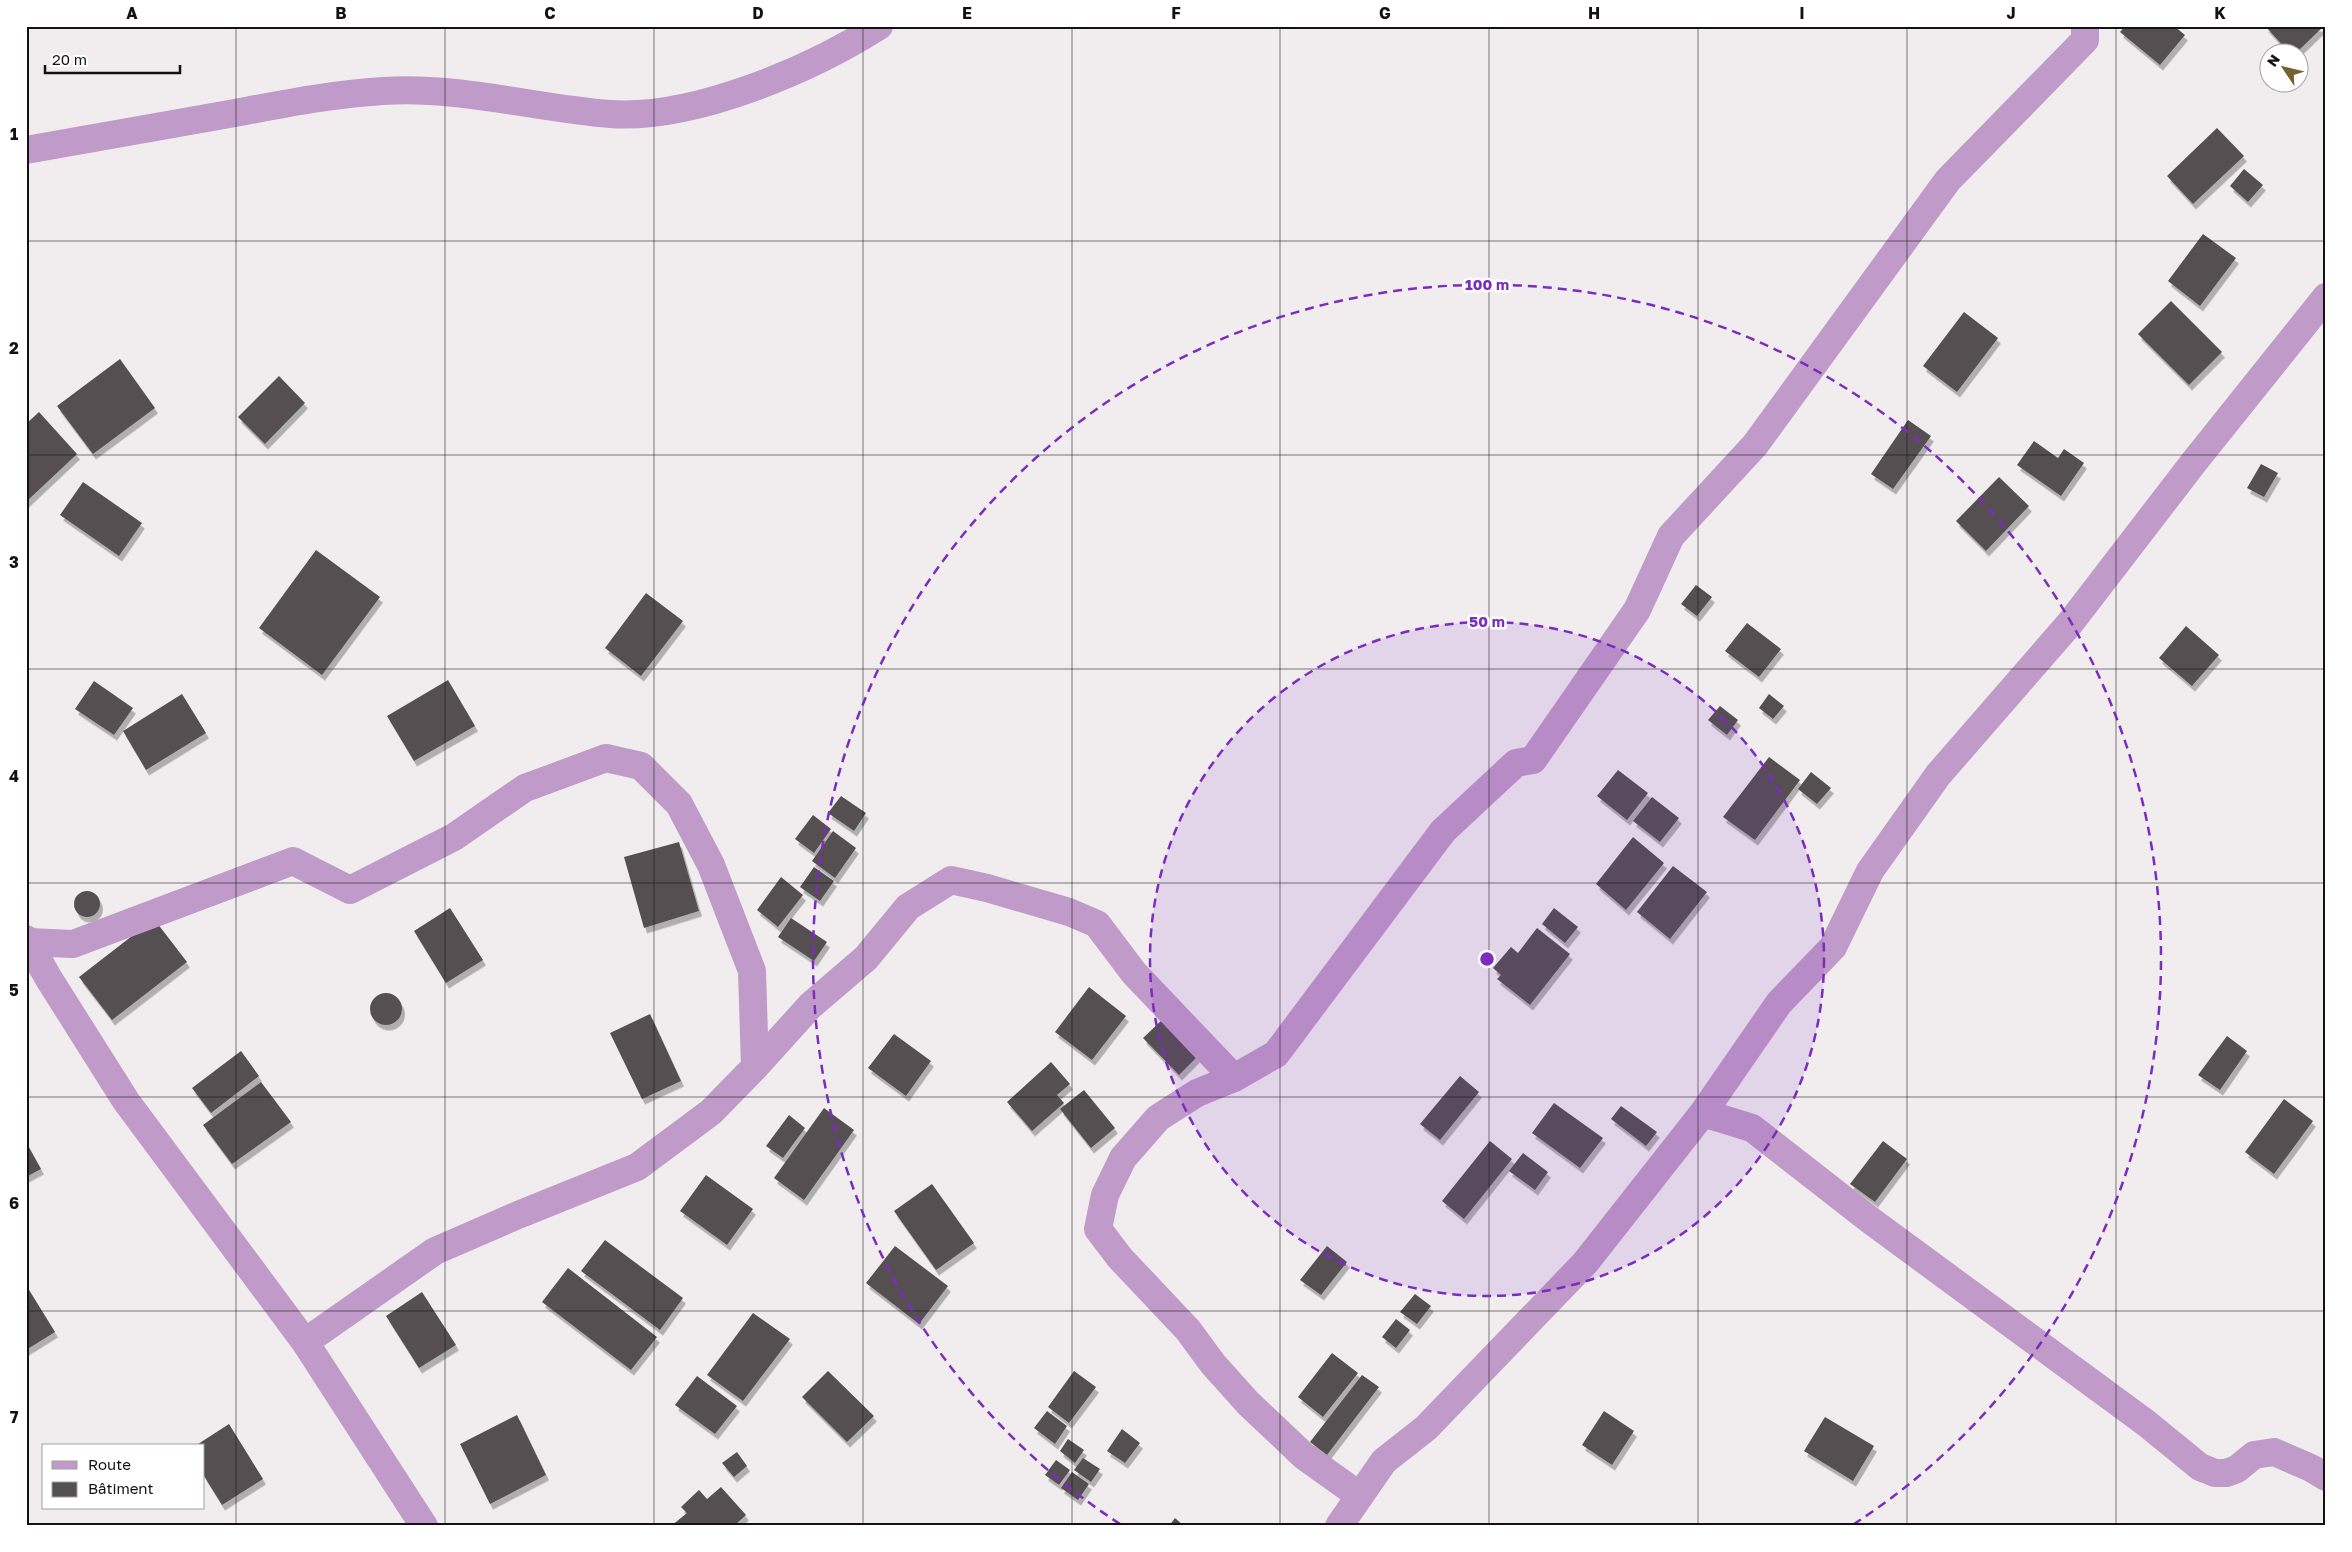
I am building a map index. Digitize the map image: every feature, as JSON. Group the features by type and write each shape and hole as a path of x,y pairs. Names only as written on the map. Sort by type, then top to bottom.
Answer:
{"street":[{"path":"26,150 295,102 384,91 468,94 612,114 668,112 726,97 832,54 879,26"},
{"path":"1360,1496 1304,1456 1248,1403 1212,1364 1188,1330 1120,1258 1098,1229 1105,1195 1123,1158 1158,1118 1197,1093 1234,1078 1276,1054 1443,831 1516,764 1533,760 1637,610 1671,536 1755,445 1948,180 2085,40 2085,26"},
{"path":"1339,1526 1384,1461 1426,1428 1585,1263 1703,1113 1780,1003 1833,947 1870,870 1938,775 2071,622 2194,462 2326,297"},
{"path":"28,940 73,944 293,861 350,890 454,837 525,788 606,758 641,766 679,804 711,865 752,971 756,1067"},
{"path":"304,1342 435,1251 518,1215 638,1167 711,1112 756,1067 810,1006 866,958 908,907 951,880 987,888 1051,907 1097,924 1134,973 1234,1078"},
{"path":"28,940 48,979 126,1102 304,1342 424,1526"},
{"path":"1703,1113 1752,1128 1870,1220 2146,1423 2200,1467 2215,1473 2226,1473 2237,1469 2254,1455 2274,1452 2311,1468 2326,1477"}],"building":[{"path":"2125,26 2174,26 2185,35 2160,65 2120,32"},
{"path":"2265,26 2324,26 2307,42 2280,42"},
{"path":"2217,128 2244,156 2193,204 2167,176"},
{"path":"2244,169 2263,185 2248,202 2230,186"},
{"path":"2203,234 2236,258 2200,306 2168,281"},
{"path":"2171,301 2222,352 2189,385 2138,334"},
{"path":"1964,312 1998,338 1957,392 1923,366"},
{"path":"120,359 155,408 93,454 57,406"},
{"path":"279,376 305,403 265,444 238,417"},
{"path":"39,412 77,454 26,502 26,424"},
{"path":"1908,420 1931,436 1893,489 1871,474"},
{"path":"2034,441 2058,458 2064,449 2084,463 2061,496 2017,465"},
{"path":"2261,464 2278,473 2264,497 2247,488"},
{"path":"1999,477 2029,506 1986,551 1956,521"},
{"path":"83,482 142,523 119,556 60,515"},
{"path":"316,550 380,597 322,675 259,628"},
{"path":"1696,585 1712,597 1697,616 1681,604"},
{"path":"646,593 683,621 641,676 605,648"},
{"path":"1747,623 1781,649 1759,677 1725,651"},
{"path":"2186,626 2219,655 2192,686 2159,658"},
{"path":"448,680 475,726 414,761 387,716"},
{"path":"94,681 133,708 114,735 75,709"},
{"path":"182,694 206,733 146,770 123,731"},
{"path":"1769,694 1784,706 1773,719 1759,708"},
{"path":"1720,706 1738,720 1727,735 1708,720"},
{"path":"1769,757 1800,780 1755,840 1723,817"},
{"path":"1618,770 1648,793 1627,820 1597,796"},
{"path":"1811,772 1831,788 1817,804 1798,789"},
{"path":"841,796 866,813 854,831 828,813"},
{"path":"1652,797 1679,818 1660,842 1633,821"},
{"path":"813,815 831,829 814,853 795,839"},
{"path":"833,831 856,848 835,878 812,861"},
{"path":"1633,837 1664,863 1626,910 1596,884"},
{"path":"679,842 699,911 644,928 624,857"},
{"path":"1673,866 1707,892 1670,939 1637,912"},
{"path":"814,867 834,881 820,901 800,887"},
{"path":"781,877 803,895 778,927 757,910"},
{"path":"87,891 96,895 100,904 96,913 87,917 78,913 74,904 78,895"},
{"path":"450,908 483,960 446,983 414,931"},
{"path":"1554,908 1578,927 1565,943 1542,924"},
{"path":"791,918 827,942 814,961 778,937"},
{"path":"154,919 187,962 112,1020 79,977"},
{"path":"1537,928 1570,954 1530,1005 1497,979 1501,975 1493,968 1511,947 1518,953"},
{"path":"1089,987 1126,1016 1092,1060 1055,1032"},
{"path":"386,993 392,994 397,998 401,1003 401,1015 397,1020 392,1024 386,1025 380,1024 375,1020 371,1015 370,1009 371,1003 375,998 380,994"},
{"path":"650,1014 681,1081 642,1099 610,1033"},
{"path":"1162,1020 1197,1057 1179,1075 1143,1038"},
{"path":"894,1034 931,1061 906,1096 868,1068"},
{"path":"2227,1036 2247,1051 2220,1090 2198,1075"},
{"path":"241,1051 259,1076 211,1113 192,1088"},
{"path":"1051,1062 1070,1084 1057,1095 1064,1103 1032,1131 1007,1102"},
{"path":"1460,1076 1479,1092 1440,1140 1420,1124"},
{"path":"261,1082 291,1122 232,1164 203,1125"},
{"path":"1084,1090 1115,1128 1091,1148 1060,1109"},
{"path":"2284,1099 2313,1121 2274,1174 2245,1152"},
{"path":"1554,1103 1603,1138 1580,1168 1532,1133"},
{"path":"1621,1106 1657,1132 1646,1146 1611,1119"},
{"path":"824,1108 854,1130 804,1200 774,1178"},
{"path":"789,1115 805,1128 783,1158 766,1146"},
{"path":"1490,1141 1512,1159 1464,1219 1442,1201"},
{"path":"1883,1141 1907,1159 1875,1202 1850,1184"},
{"path":"26,1142 41,1169 26,1177"},
{"path":"1523,1153 1548,1172 1535,1190 1509,1171"},
{"path":"706,1175 753,1209 727,1245 680,1211"},
{"path":"932,1184 974,1243 936,1270 894,1211"},
{"path":"605,1240 683,1298 660,1330 581,1271"},
{"path":"895,1246 948,1286 919,1324 866,1283"},
{"path":"1327,1246 1347,1262 1321,1295 1300,1280"},
{"path":"568,1268 657,1337 631,1370 542,1302"},
{"path":"26,1285 55,1332 26,1350"},
{"path":"422,1292 456,1345 419,1368 386,1316"},
{"path":"1415,1294 1431,1306 1417,1324 1400,1312"},
{"path":"753,1313 790,1339 743,1401 707,1375"},
{"path":"1396,1319 1410,1330 1396,1348 1382,1337"},
{"path":"1332,1353 1358,1373 1323,1417 1298,1397"},
{"path":"828,1371 874,1416 847,1442 802,1397"},
{"path":"1074,1371 1096,1387 1069,1423 1048,1407"},
{"path":"1362,1375 1379,1387 1327,1455 1310,1442"},
{"path":"697,1376 737,1406 715,1434 675,1405"},
{"path":"1047,1411 1067,1426 1055,1444 1034,1428"},
{"path":"1604,1411 1634,1431 1612,1465 1582,1445"},
{"path":"517,1415 546,1475 490,1504 460,1444"},
{"path":"1825,1417 1874,1446 1853,1481 1804,1451"},
{"path":"229,1424 263,1479 222,1505 205,1478 205,1444 198,1444"},
{"path":"1122,1429 1140,1443 1125,1463 1107,1451"},
{"path":"1068,1439 1084,1450 1075,1463 1060,1451"},
{"path":"737,1452 747,1466 734,1477 722,1463"},
{"path":"1083,1458 1100,1469 1091,1482 1074,1470"},
{"path":"1056,1460 1070,1470 1059,1485 1045,1475"},
{"path":"1072,1472 1089,1484 1078,1500 1061,1488"},
{"path":"721,1487 746,1515 734,1526 671,1526 687,1513 681,1507 699,1490 707,1499"},
{"path":"1175,1518 1184,1526 1169,1526"}]}
